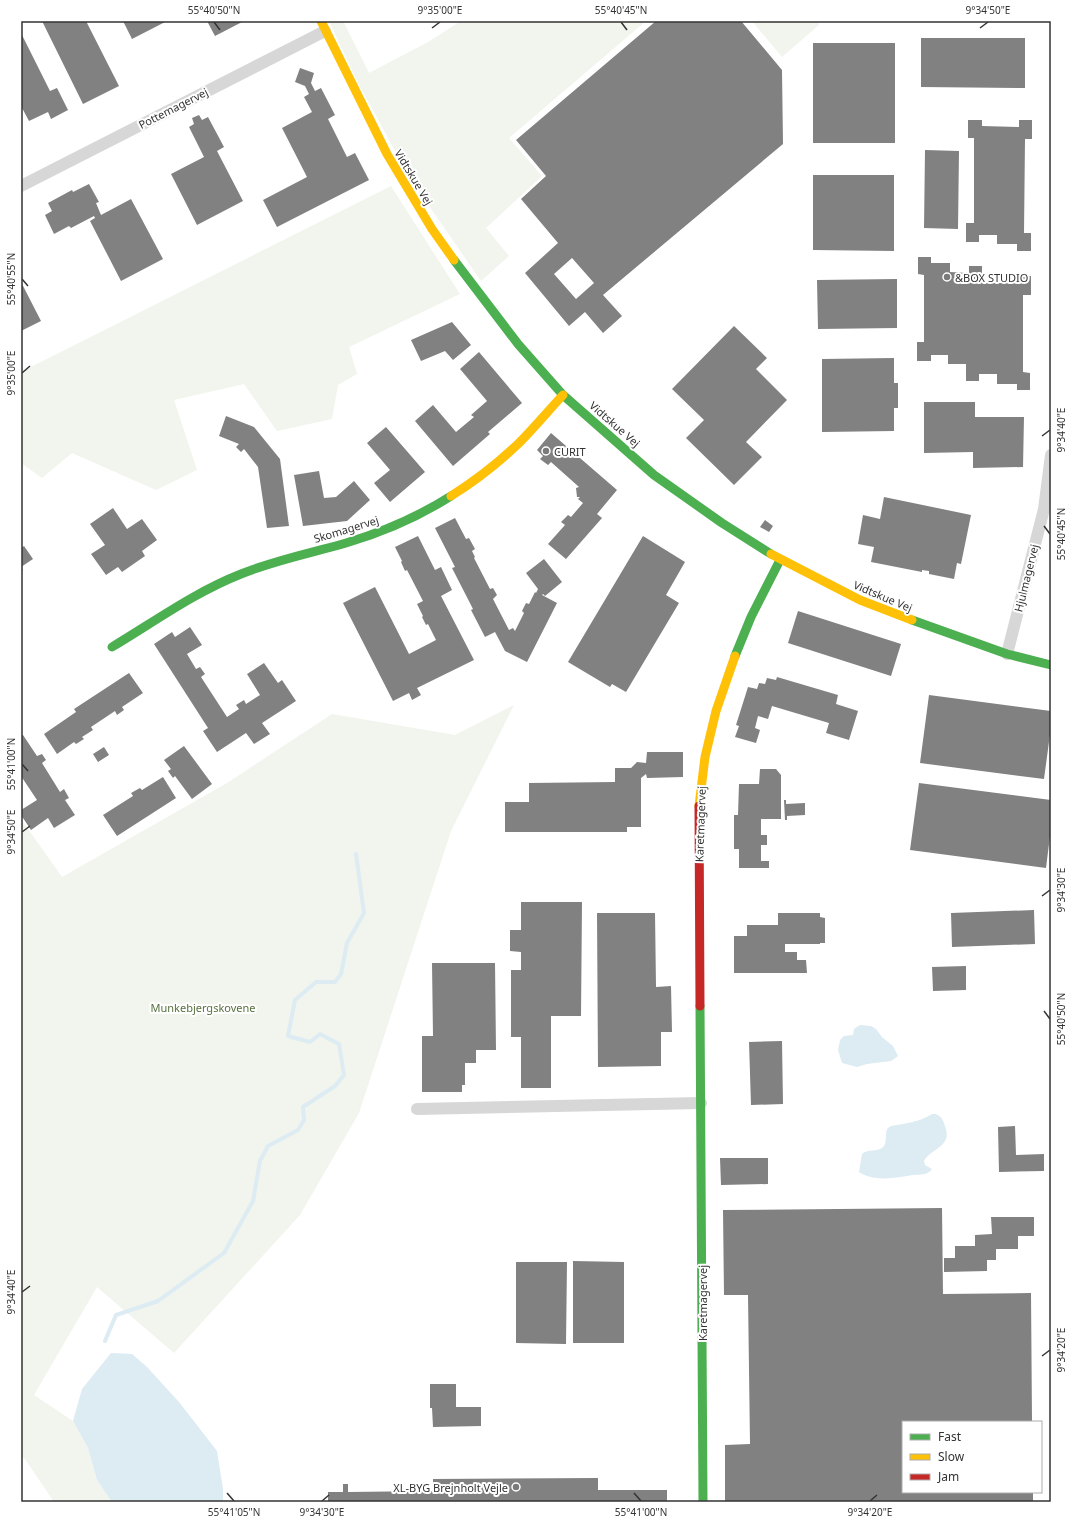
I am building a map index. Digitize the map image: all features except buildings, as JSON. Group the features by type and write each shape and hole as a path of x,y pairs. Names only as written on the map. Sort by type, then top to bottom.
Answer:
{"street":[{"name":"Pottemagervej","path":"21,186 323,26"},
{"name":"Vidtskue Vej","path":"323,26 387,154 432,229 474,288 504,326 564,395 654,475 722,523 780,560 860,600 920,624 1007,654 1051,665"},
{"name":"Skomagervej","path":"112,647 201,593 240,574 368,536 392,527 442,502 464,488 518,444 564,395"},
{"name":"Hjulmagervej","path":"1007,654 1044,509 1051,455"},
{"name":"Karetmagervej","path":"703,1502 699,802 705,757 716,711 728,673 751,616 780,560"},
{"path":"417,1109 701,1103"}],"green space":[{"path":"329,21 343,21 369,73 428,42 461,21 646,21 509,138 542,176 486,228 509,256 481,281 411,180 357,81"},
{"path":"752,21 818,21 819,25 782,57"},
{"path":"391,186 460,294 349,347 357,374 338,385 332,419 277,431 244,384 174,400 197,470 156,490 72,453 42,478 21,463 21,372"},
{"name":"Munkebjergskovene","path":"514,705 451,831 359,1113 300,1215 174,1353 97,1287 34,1395 73,1421 88,1448 97,1480 112,1502 54,1502 25,1459 21,1456 21,819 62,877 227,783 332,714 455,735"}],"shaded area":[{"path":"860,1025 871,1026 876,1029 882,1037 893,1046 898,1056 891,1061 867,1064 857,1067 842,1063 838,1050 840,1040 844,1036 853,1035 854,1029"},
{"path":"932,1114 940,1116 947,1133 944,1143 931,1153 924,1161 925,1165 932,1169 928,1173 878,1178 859,1172 862,1154 884,1146 886,1141 886,1132 889,1127 925,1118"},
{"path":"111,1353 132,1354 147,1367 179,1402 217,1451 223,1489 223,1502 112,1502 97,1480 88,1448 73,1421 82,1389"}],"waterway":[{"path":"105,1341 116,1315 158,1301 224,1253 253,1201 260,1161 268,1146 298,1130 304,1120 303,1107 335,1086 344,1075 339,1044 320,1034 310,1042 288,1036 295,1000 316,982 335,982 341,974 347,943 364,913 356,854"}],"traffic: fast":[{"path":"454,260 518,344 563,395 654,475 722,523 771,554"},
{"path":"112,647 191,598 224,581 267,565 373,534 413,517 451,496"},
{"path":"735,656 751,617 780,560"},
{"path":"912,620 1007,654 1051,665"},
{"path":"700,1006 703,1502"}],"traffic: slow":[{"path":"321,21 387,154 432,229 454,260"},
{"path":"451,496 495,465 519,443 563,395"},
{"path":"771,554 860,600 912,620"},
{"path":"699,806 705,757 716,711 735,656"}],"traffic: jam":[{"path":"699,806 700,1006"}],"place":[{"name":"&BOX STUDIO","path":"947,277"},
{"name":"CURIT","path":"546,451"},
{"name":"XL-BYG Brejnholt Vejle","path":"516,1487"}]}
